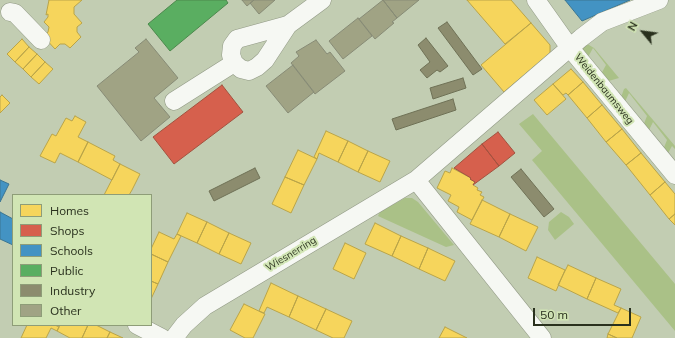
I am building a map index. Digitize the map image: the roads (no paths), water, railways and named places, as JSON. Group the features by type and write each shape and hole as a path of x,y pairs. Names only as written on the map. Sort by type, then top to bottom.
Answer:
{"street":[{"path":"288,25 237,39 232,46 231,55 234,63 249,71 257,67 265,60 288,25 322,0"},
{"name":"Weidenbaumsweg","path":"536,0 570,48 675,175"},
{"name":"Wiesnerring","path":"174,338 184,325 205,306 416,180 602,22 659,0"},
{"path":"7,12 15,13 41,40"},
{"path":"174,101 234,63"},
{"path":"416,180 542,338"},
{"path":"139,326 162,338"}]}
